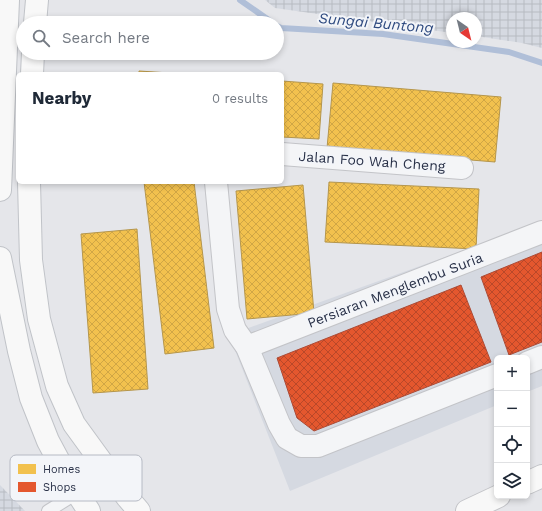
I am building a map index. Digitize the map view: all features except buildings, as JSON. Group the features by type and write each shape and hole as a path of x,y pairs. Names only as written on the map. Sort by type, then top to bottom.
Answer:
{"main road":[{"path":"0,190 8,0"},
{"path":"36,16 37,0"},
{"path":"32,72 33,60"},
{"path":"29,184 31,260 39,319 57,386 74,424 97,455"},
{"path":"0,258 19,351 31,398 48,441 56,455"},
{"path":"530,482 542,476"},
{"path":"467,511 494,498"},
{"path":"82,501 89,511"},
{"path":"133,504 152,511"}],"street":[{"name":"Jalan Foo Wah Cheng","path":"284,154 462,168"},
{"path":"216,184 228,309 235,330 248,347 287,438 301,446 318,446 494,376"},
{"name":"Persiaran Menglembu Suria","path":"248,347 542,232"},
{"path":"530,362 542,357"}],"lane":[{"path":"48,511 64,501"}],"shaded area":[{"path":"265,0 542,0 542,48 522,43 482,37 482,12 446,12 446,32 275,8"},
{"path":"542,222 542,386 530,391 530,355 494,355 494,406 290,491 229,335"},
{"path":"0,485 10,495 10,501 15,501 25,511 0,511"}],"waterway":[{"name":"Sungai Buntong","path":"240,0 263,16"},
{"name":"Sungai Buntong","path":"284,28 383,34 509,52 542,63"}]}
